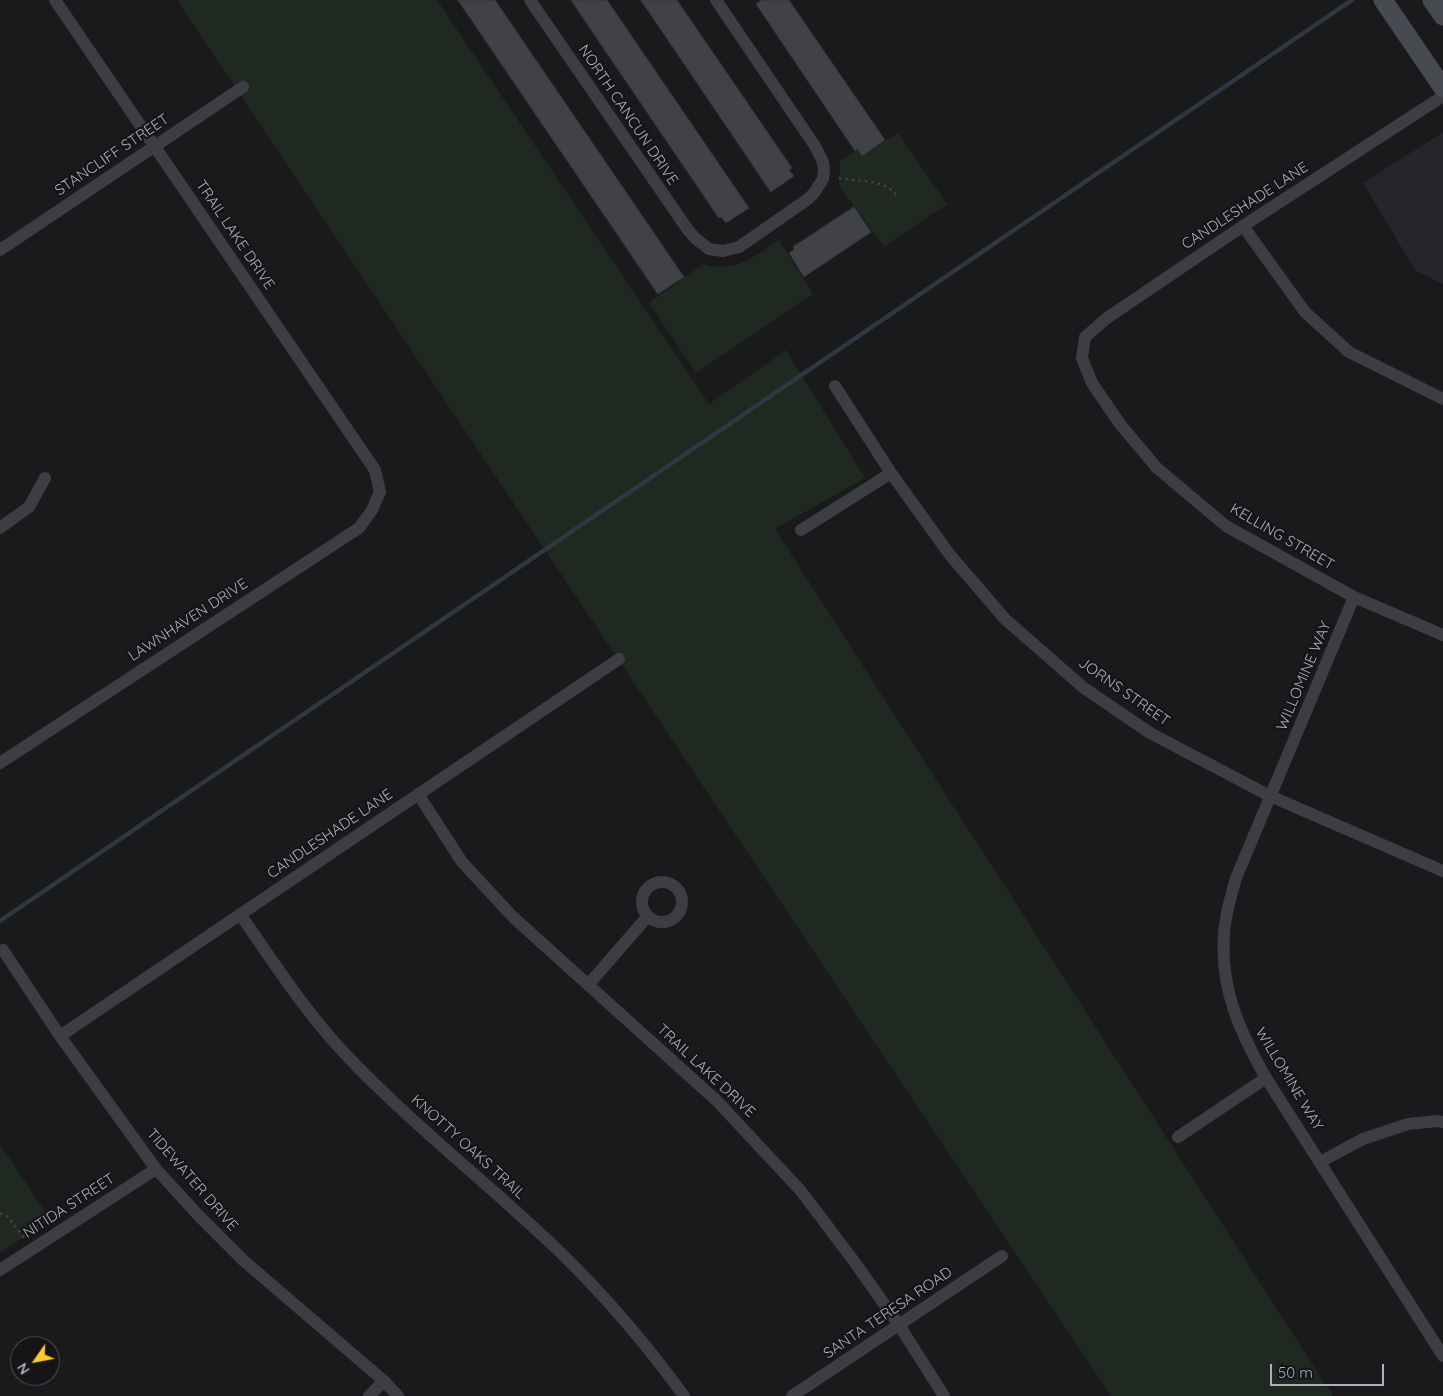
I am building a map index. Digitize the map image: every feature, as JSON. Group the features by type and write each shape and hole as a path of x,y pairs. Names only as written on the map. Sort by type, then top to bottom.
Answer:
{"main road":[{"path":"1384,0 1443,88"},
{"path":"1432,0 1443,16"}],"street":[{"name":"TRAIL LAKE DRIVE","path":"55,0 375,470 380,492"},
{"name":"NORTH CANCUN DRIVE","path":"530,0 688,230 703,245 716,251 723,251 739,247 808,199 823,179 824,170 823,162 815,146 716,0"},
{"name":"STANCLIFF STREET","path":"0,250 243,87"},
{"name":"CANDLESHADE LANE","path":"1082,358 1085,337 1107,318 1243,226 1443,96"},
{"path":"1243,226 1304,312 1349,352 1443,399"},
{"name":"KELLING STREET","path":"1082,358 1092,383 1120,424 1157,468 1226,526 1354,597 1443,635"},
{"name":"JORNS STREET","path":"834,386 891,473 950,555 1005,619 1084,688 1150,733 1270,796 1443,871"},
{"path":"801,530 891,473"},
{"path":"0,528 29,507 45,478"},
{"name":"LAWNHAVEN DRIVE","path":"0,763 359,528 372,510 380,492"},
{"name":"WILLOMINE WAY","path":"1354,597 1236,878 1229,903 1224,934 1225,969 1235,1018 1248,1047 1443,1356"},
{"name":"CANDLESHADE LANE","path":"60,1036 618,658"},
{"name":"TRAIL LAKE DRIVE","path":"418,794 462,862 513,917 717,1101 801,1192 856,1264 944,1396"},
{"name":"KNOTTY OAKS TRAIL","path":"240,914 294,992 346,1055 376,1086 560,1252 594,1287 661,1364 684,1396"},
{"path":"588,985 648,916"},
{"name":"TIDEWATER DRIVE","path":"3,950 60,1036 156,1169 244,1261 384,1381 398,1396"},
{"path":"1178,1137 1266,1078"},
{"path":"1320,1162 1363,1139 1408,1124 1443,1122"},
{"name":"NITIDA STREET","path":"0,1270 156,1169"},
{"name":"SANTA TERESA ROAD","path":"792,1396 1002,1256"},
{"path":"369,1396 384,1381"}],"path":[{"path":"839,178 876,183 889,189 898,197"},
{"path":"0,1213 8,1217 26,1240"}],"shaded area":[{"path":"177,0 437,0 709,404 786,350 865,478 775,529 1333,1396 1111,1396"},
{"path":"1443,132 1443,284 1415,270 1363,183"},
{"path":"898,133 947,204 884,247 839,186 840,161 858,150 862,156"},
{"path":"779,240 813,294 696,373 649,303 703,264 714,267 734,265 752,258"},
{"path":"0,1144 50,1219 0,1253"}],"building":[{"path":"458,0 495,0 684,277 658,294"},
{"path":"571,0 607,0 749,208 726,223 721,217 719,218"},
{"path":"641,0 677,0 792,168 789,170 794,176 771,192"},
{"path":"762,0 789,0 885,140 862,156 858,149 855,151 756,4"},
{"path":"854,207 871,232 804,277 789,253 794,250 793,247"}],"waterway":[{"path":"0,921 1352,0"}]}
